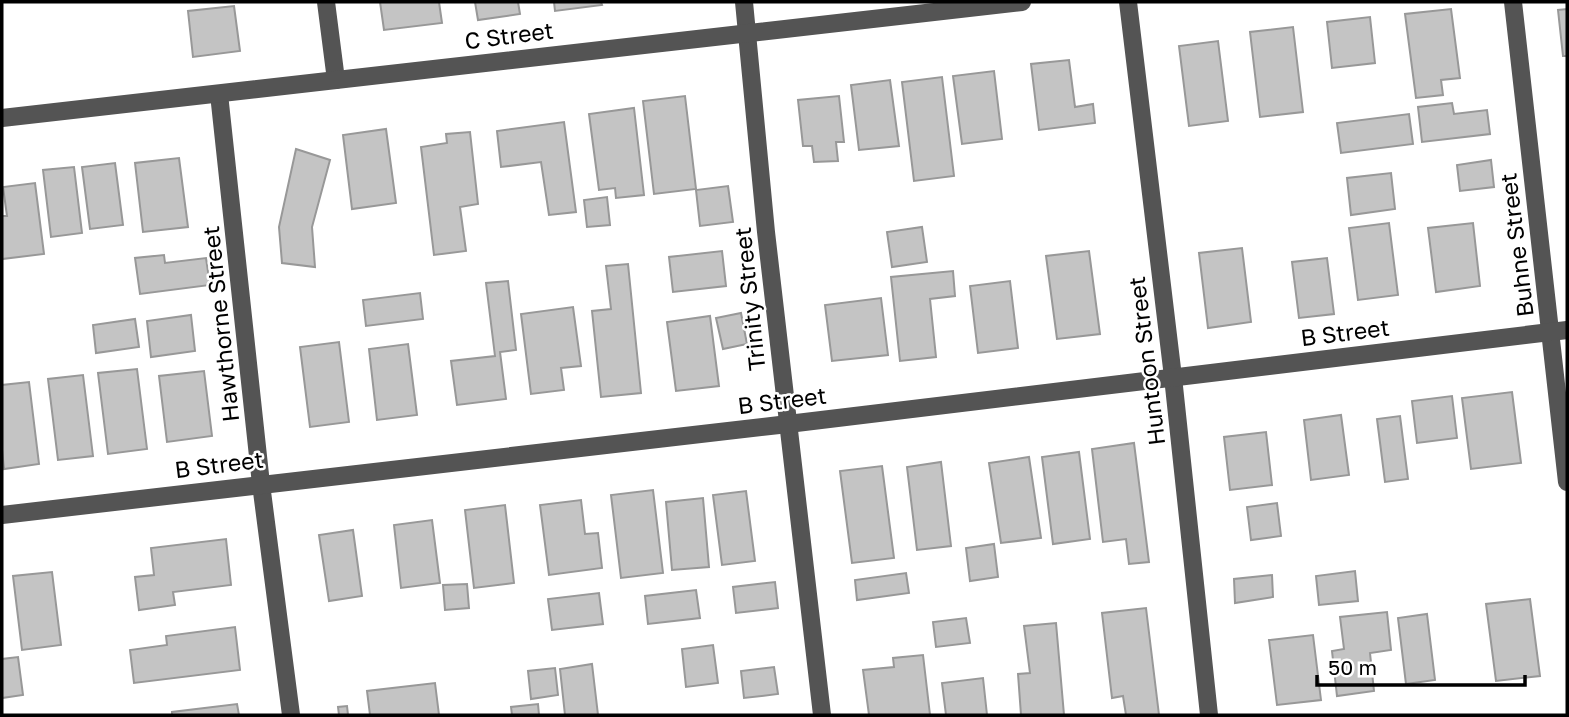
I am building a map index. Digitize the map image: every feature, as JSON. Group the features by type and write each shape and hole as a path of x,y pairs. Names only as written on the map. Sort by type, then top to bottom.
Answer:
{"street":[{"path":"326,2 336,80"},
{"name":"Trinity Street","path":"744,2 766,232 822,715"},
{"name":"C Street","path":"2,118 1022,2"},
{"name":"Huntoon Street","path":"1128,2 1209,715"},
{"name":"Buhne Street","path":"1513,2 1559,330 1567,482"},
{"name":"Hawthorne Street","path":"219,94 261,484 291,715"},
{"name":"B Street","path":"2,515 788,424 1559,330"}],"building":[{"path":"380,2 439,2 442,23 384,30"},
{"path":"475,2 518,2 520,14 478,20"},
{"path":"554,2 601,2 602,5 555,11"},
{"path":"234,6 240,51 193,57 188,11"},
{"path":"1451,9 1460,78 1441,80 1443,95 1416,98 1405,14"},
{"path":"1567,9 1567,56 1563,56 1558,10"},
{"path":"1370,17 1375,63 1332,68 1327,22"},
{"path":"1293,27 1303,112 1260,117 1250,32"},
{"path":"1218,41 1228,121 1189,126 1179,46"},
{"path":"1069,60 1075,107 1093,104 1095,123 1039,130 1031,64"},
{"path":"994,71 1002,139 962,144 953,76"},
{"path":"942,77 954,176 914,181 902,82"},
{"path":"890,80 899,146 859,150 851,85"},
{"path":"685,96 696,189 654,194 643,101"},
{"path":"839,96 844,142 836,142 838,161 814,162 812,146 803,146 798,100"},
{"path":"1452,103 1454,114 1487,110 1490,134 1422,142 1418,107"},
{"path":"634,108 644,195 616,198 615,188 599,190 589,114"},
{"path":"1409,114 1413,144 1341,153 1337,123"},
{"path":"564,122 576,212 549,215 541,162 501,167 497,131"},
{"path":"386,129 396,203 352,209 343,135"},
{"path":"470,132 478,204 460,207 466,251 434,255 421,147 447,143 446,134"},
{"path":"296,149 330,160 312,227 315,267 282,263 279,227"},
{"path":"179,158 188,227 143,232 135,163"},
{"path":"1491,160 1494,187 1460,191 1457,165"},
{"path":"115,163 123,225 90,229 82,167"},
{"path":"74,167 82,233 51,237 43,170"},
{"path":"1391,173 1395,209 1351,215 1347,178"},
{"path":"35,183 44,254 2,259 2,216 7,216 3,187"},
{"path":"728,186 733,222 700,226 696,190"},
{"path":"607,197 610,225 587,227 584,200"},
{"path":"1389,223 1398,295 1358,300 1349,228"},
{"path":"1473,223 1480,286 1436,292 1428,228"},
{"path":"922,227 927,262 892,267 887,232"},
{"path":"1242,248 1251,322 1208,328 1199,253"},
{"path":"722,251 726,286 673,292 669,257"},
{"path":"1089,251 1100,334 1057,339 1046,256"},
{"path":"164,255 165,263 206,258 210,285 140,294 135,258"},
{"path":"1327,258 1334,314 1299,318 1292,262"},
{"path":"628,264 641,393 601,397 592,311 611,309 606,266"},
{"path":"953,271 955,296 930,299 936,357 900,361 891,277"},
{"path":"508,281 516,350 500,352 506,399 457,405 451,361 495,356 486,283"},
{"path":"1010,281 1018,348 978,353 970,286"},
{"path":"420,293 423,319 366,326 363,300"},
{"path":"881,298 888,355 832,361 825,305"},
{"path":"573,307 581,366 561,368 564,390 531,394 521,314"},
{"path":"741,313 747,344 723,349 716,318"},
{"path":"191,315 195,351 151,357 147,321"},
{"path":"710,316 719,386 676,391 667,322"},
{"path":"135,319 139,347 96,353 93,325"},
{"path":"339,342 349,422 310,427 300,347"},
{"path":"408,344 417,415 377,420 369,349"},
{"path":"137,369 147,449 108,454 98,373"},
{"path":"204,371 212,436 167,442 159,376"},
{"path":"83,375 93,456 58,460 48,379"},
{"path":"29,382 39,464 4,469 2,385"},
{"path":"1512,392 1521,463 1471,469 1462,398"},
{"path":"1452,396 1457,438 1417,443 1412,401"},
{"path":"1341,415 1349,475 1311,480 1304,420"},
{"path":"1400,416 1408,479 1385,482 1377,419"},
{"path":"1266,432 1272,485 1230,490 1224,437"},
{"path":"1134,443 1149,562 1129,564 1126,539 1103,542 1092,449"},
{"path":"1079,452 1090,539 1053,544 1042,457"},
{"path":"1029,457 1041,538 1001,543 989,463"},
{"path":"941,462 951,546 917,550 907,467"},
{"path":"882,466 894,558 852,563 840,471"},
{"path":"653,490 663,573 621,578 611,495"},
{"path":"746,491 755,561 722,565 713,495"},
{"path":"703,498 709,567 672,570 666,502"},
{"path":"581,500 585,534 598,533 602,568 549,575 540,505"},
{"path":"1277,503 1281,536 1251,540 1247,507"},
{"path":"505,505 514,583 474,588 465,510"},
{"path":"432,520 440,583 401,588 394,525"},
{"path":"353,530 362,596 329,601 319,535"},
{"path":"226,539 231,585 173,592 175,605 139,610 135,577 154,575 151,548"},
{"path":"994,544 998,577 970,581 966,548"},
{"path":"1355,571 1358,601 1319,605 1316,576"},
{"path":"52,572 61,645 22,650 13,576"},
{"path":"906,573 909,593 857,600 855,580"},
{"path":"1272,575 1273,597 1235,603 1234,579"},
{"path":"775,582 778,608 736,613 733,587"},
{"path":"467,584 469,608 445,610 443,585"},
{"path":"696,590 700,618 648,624 645,596"},
{"path":"599,593 603,624 552,630 548,599"},
{"path":"1530,599 1540,676 1496,681 1486,604"},
{"path":"1146,608 1159,715 1126,715 1123,696 1112,698 1102,613"},
{"path":"1387,612 1391,650 1370,653 1374,691 1337,696 1332,651 1344,649 1340,617"},
{"path":"1427,614 1435,680 1406,684 1398,618"},
{"path":"966,618 970,643 936,647 933,622"},
{"path":"1056,623 1064,715 1021,715 1018,674 1030,673 1024,626"},
{"path":"235,627 240,670 134,683 130,650 167,645 166,636"},
{"path":"1313,635 1321,700 1277,705 1269,640"},
{"path":"713,645 718,683 686,687 682,649"},
{"path":"923,655 930,715 869,715 863,670 894,667 893,658"},
{"path":"18,657 23,695 2,698 2,659"},
{"path":"592,664 598,715 565,715 560,669"},
{"path":"774,667 778,694 744,698 741,671"},
{"path":"555,668 558,695 531,699 528,671"},
{"path":"983,678 987,715 946,715 942,683"},
{"path":"435,683 439,715 370,715 367,691"},
{"path":"237,704 239,715 172,715 172,712"},
{"path":"538,704 539,715 512,715 511,707"},
{"path":"347,706 348,715 339,715 338,707"}]}
